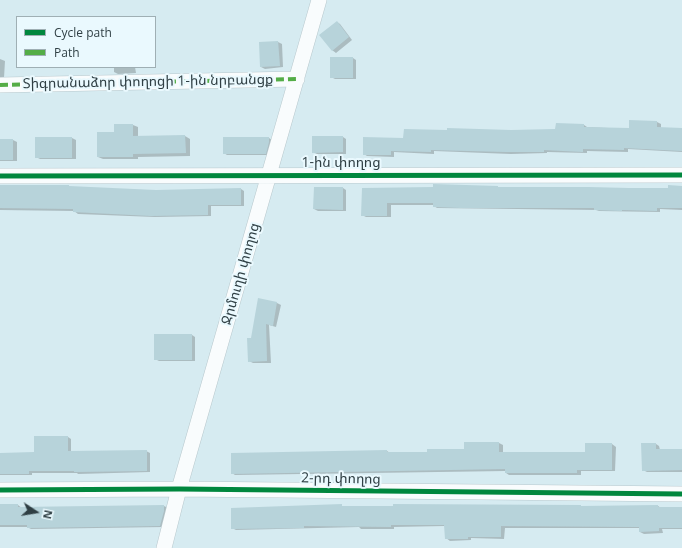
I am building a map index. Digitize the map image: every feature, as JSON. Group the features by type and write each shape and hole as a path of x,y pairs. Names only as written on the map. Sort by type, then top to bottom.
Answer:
{"street":[{"name":"Ջրմուղի փողոց","path":"164,548 178,489 319,0"},
{"name":"Տիգրանաձոր փողոցի 1-ին նրբանցք","path":"0,84 297,79"},
{"name":"1-ին փողոց","path":"0,176 682,175"},
{"name":"2-րդ փողոց","path":"0,490 178,489 682,494"}],"building":[{"path":"337,21 349,37 332,51 319,35"},
{"path":"278,41 280,66 260,67 259,42"},
{"path":"330,57 353,57 353,78 330,78"},
{"path":"629,120 657,121 657,127 682,128 682,151 624,148 624,150 583,149 583,152 544,150 544,152 506,152 431,150 431,152 391,151 391,155 363,155 363,137 403,138 404,129 555,129 556,123 584,124 584,127 629,128"},
{"path":"114,124 133,124 133,136 185,135 186,153 133,154 133,157 97,157 97,132 114,132"},
{"path":"312,136 343,136 343,152 312,153"},
{"path":"35,137 72,137 72,158 35,158"},
{"path":"223,137 269,137 269,142 266,154 223,154"},
{"path":"0,139 13,139 13,160 0,160"},
{"path":"433,184 498,187 668,188 668,185 682,186 682,208 657,208 657,211 622,211 594,210 594,208 461,208 433,207 433,203 387,203 387,216 361,216 362,188 433,187"},
{"path":"0,185 69,185 156,190 241,188 241,205 208,205 208,215 151,216 73,212 73,209 0,208"},
{"path":"314,187 343,187 343,210 313,209"},
{"path":"258,298 277,302 273,326 266,324 267,361 248,362 247,338 251,338"},
{"path":"154,334 192,334 192,360 154,360"},
{"path":"34,436 68,436 68,451 147,450 147,471 29,471 29,474 0,474 0,453 34,452"},
{"path":"464,442 499,442 499,452 585,452 585,443 612,443 612,470 577,470 577,473 505,473 505,469 231,474 231,453 387,450 387,452 427,452 427,449 464,449"},
{"path":"641,443 656,443 656,449 682,449 682,470 642,471"},
{"path":"0,504 18,504 18,507 164,505 164,511 160,526 27,528 27,525 0,525"},
{"path":"342,504 342,506 393,506 393,504 581,506 658,505 658,507 682,507 682,528 659,528 659,531 639,532 639,527 501,526 501,537 468,537 468,539 445,539 444,525 391,525 391,527 304,526 304,528 231,529 231,508"}],"marked path":[{"path":"0,85 297,79"}],"cycle path":[{"path":"0,176 682,175"},
{"path":"0,490 179,489 682,494"}]}
